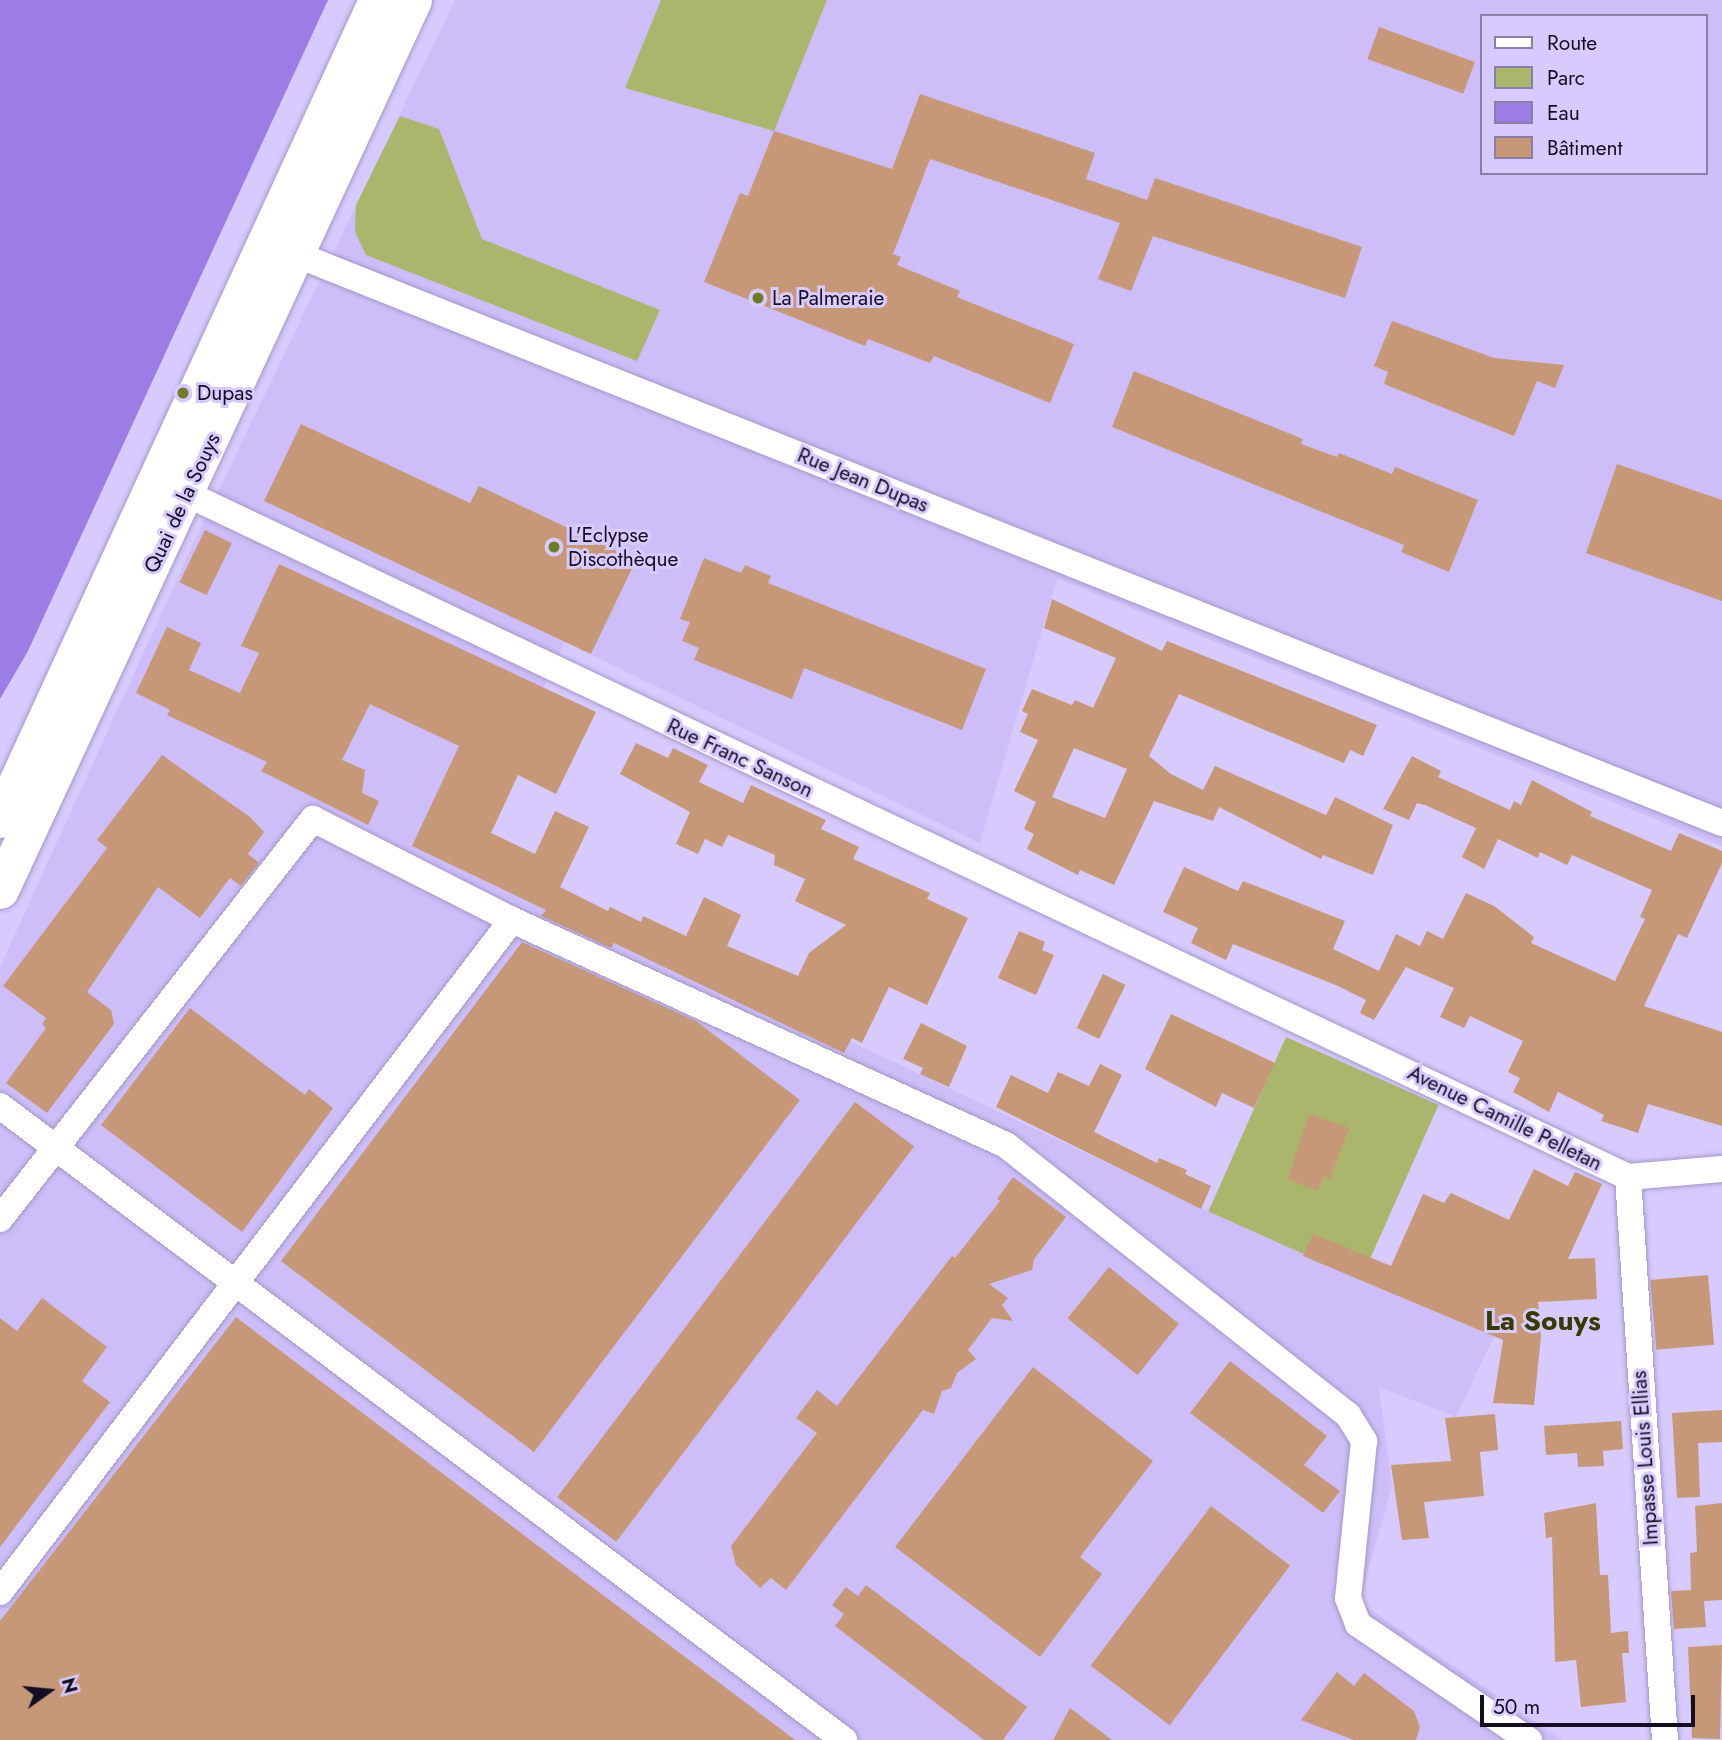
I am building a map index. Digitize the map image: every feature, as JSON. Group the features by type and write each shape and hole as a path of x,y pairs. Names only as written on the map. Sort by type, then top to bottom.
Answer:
{"main road":[{"name":"Quai de la Souys","path":"282,249 377,0"},
{"name":"Quai de la Souys","path":"0,890 173,487 282,249 413,0"},
{"name":"Quai de la Souys","path":"0,819 173,487"}],"street":[{"name":"Rue Jean Dupas","path":"282,249 1722,823"},
{"name":"Rue Franc Sanson","path":"173,487 1296,1018"},
{"path":"0,1219 313,819 512,920 1006,1145 1348,1415 1364,1441 1348,1598 1358,1624 1529,1740"},
{"path":"0,1592 512,920"},
{"name":"Avenue Camille Pelletan","path":"1296,1018 1628,1177 1722,1169"},
{"path":"0,1106 844,1740"},
{"name":"Impasse Louis Ellias","path":"1628,1177 1665,1740"}],"shaded area":[{"path":"455,0 1722,0 1722,846 1057,578 980,843 565,642 465,858 1205,1210 1494,1336 1456,1417 1379,1387 1392,1487 1359,1602 1562,1740 0,1740 0,967 201,527"}],"green space":[{"path":"661,0 827,0 774,131 625,88"},
{"path":"400,116 439,129 482,239 660,310 637,361 366,255 355,232 356,205"},
{"path":"1286,1037 1439,1105 1361,1279 1208,1211"}],"water":[{"path":"0,0 328,0 28,651 0,699"}],"building":[{"path":"1379,27 1475,62 1463,94 1367,59"},
{"path":"920,94 1095,153 1086,179 1147,200 1155,178 1362,247 1345,298 1153,236 1131,291 1098,279 1120,223 930,159 893,254 901,257 897,265 960,291 957,297 1074,344 1050,403 934,356 930,363 868,339 865,346 704,282 740,193 748,196 774,131 892,169"},
{"path":"1392,321 1494,358 1564,365 1555,388 1537,381 1514,436 1384,384 1388,372 1374,366"},
{"path":"1134,371 1303,439 1301,444 1337,457 1339,453 1392,474 1395,467 1478,500 1449,572 1401,552 1404,545 1112,427"},
{"path":"301,424 470,503 479,486 636,560 591,654 264,501"},
{"path":"1617,464 1722,500 1722,601 1586,553"},
{"path":"205,530 232,543 207,595 180,582"},
{"path":"704,558 741,573 745,565 771,576 768,583 986,669 962,730 804,668 792,699 694,660 699,648 682,641 690,622 680,619"},
{"path":"279,564 596,712 556,794 518,775 491,833 535,854 555,811 589,827 560,887 608,911 610,907 641,922 643,916 686,936 704,897 741,915 727,946 798,976 809,953 846,925 795,901 805,879 774,865 775,855 728,835 722,847 705,839 698,854 676,844 690,812 620,774 636,743 668,758 673,748 708,765 699,782 743,803 751,785 826,820 821,829 859,847 853,859 930,893 927,899 968,918 927,1005 889,987 862,1043 852,1038 844,1053 614,943 611,948 541,916 546,910 412,846 459,746 370,704 342,760 365,770 362,793 379,801 368,825 261,771 267,762 167,715 170,710 136,693 167,627 201,643 189,670 240,693 259,653 241,646"},
{"path":"1052,599 1162,651 1167,641 1377,725 1363,756 1350,750 1344,763 1179,694 1149,756 1171,774 1203,790 1215,766 1326,815 1335,797 1393,825 1373,875 1323,855 1321,859 1219,807 1213,821 1154,801 1114,885 1080,870 1078,875 1027,849 1034,834 1024,829 1036,802 1014,791 1038,740 1020,732 1028,714 1022,711 1032,689 1072,705 1075,700 1093,708 1116,658 1044,628","holes":["1074,748 1127,769 1105,818 1052,797"]},
{"path":"162,755 250,817 264,832 248,854 259,863 241,886 230,878 200,918 158,887 87,992 111,1010 114,1024 47,1113 6,1083 46,1028 42,1024 46,1018 3,986 107,848 97,840"},
{"path":"1412,756 1441,771 1438,777 1510,810 1514,801 1521,805 1532,780 1592,812 1590,816 1671,851 1679,833 1722,851 1722,863 1687,938 1678,934 1644,1006 1722,1032 1722,1126 1648,1104 1638,1133 1601,1121 1604,1115 1558,1092 1549,1112 1513,1092 1520,1078 1508,1072 1523,1041 1470,1016 1464,1028 1440,1017 1454,988 1406,967 1374,1020 1360,1013 1366,1000 1338,986 1233,944 1226,960 1191,943 1198,928 1163,912 1184,867 1238,891 1243,881 1345,921 1333,949 1379,971 1396,934 1420,946 1427,931 1443,939 1466,893 1494,906 1534,937 1531,943 1615,981 1645,919 1640,917 1652,890 1572,855 1567,865 1540,852 1538,858 1498,839 1484,869 1462,857 1476,828 1417,803 1409,820 1383,809"},
{"path":"1019,931 1045,942 1042,950 1054,955 1036,995 998,978"},
{"path":"522,942 696,1021 800,1100 534,1452 281,1261"},
{"path":"1103,974 1125,985 1099,1039 1077,1028"},
{"path":"190,1008 305,1095 309,1089 333,1108 242,1232 101,1125"},
{"path":"1171,1014 1275,1063 1254,1108 1222,1093 1216,1107 1145,1069"},
{"path":"921,1023 967,1046 949,1087 920,1074 923,1068 903,1059"},
{"path":"1100,1064 1122,1075 1094,1132 1157,1163 1159,1158 1187,1170 1185,1174 1211,1186 1201,1209 996,1107 1011,1075 1048,1093 1058,1072 1089,1086"},
{"path":"855,1102 914,1147 616,1542 557,1497"},
{"path":"1309,1114 1349,1128 1330,1179 1323,1176 1318,1191 1288,1179"},
{"path":"1534,1169 1568,1186 1575,1172 1602,1184 1568,1259 1595,1258 1597,1299 1538,1302 1541,1336 1534,1405 1493,1403 1503,1340 1303,1256 1313,1234 1391,1266 1423,1194 1444,1203 1451,1193 1509,1220"},
{"path":"1013,1177 1066,1217 1034,1259 1032,1270 989,1284 1008,1298 1002,1305 1013,1321 992,1318 968,1350 976,1359 957,1373 951,1388 942,1391 934,1414 923,1410 786,1590 771,1578 760,1588 736,1565 731,1546 817,1433 796,1418 817,1390 837,1406 952,1256 955,1258 1000,1201 997,1199"},
{"path":"1109,1267 1179,1324 1137,1375 1067,1318"},
{"path":"1708,1275 1714,1345 1656,1350 1650,1280"},
{"path":"42,1298 107,1347 82,1381 110,1402 0,1547 0,1318 17,1331"},
{"path":"236,1317 795,1740 0,1740 0,1621"},
{"path":"1230,1361 1327,1436 1304,1465 1340,1491 1323,1513 1190,1413"},
{"path":"1033,1367 1153,1461 1080,1557 1102,1574 1040,1657 895,1547"},
{"path":"1722,1410 1722,1442 1698,1443 1700,1497 1677,1498 1672,1413"},
{"path":"1495,1414 1498,1450 1480,1452 1484,1496 1424,1502 1429,1538 1402,1540 1391,1465 1451,1461 1445,1418"},
{"path":"1621,1421 1623,1449 1603,1451 1604,1466 1578,1467 1577,1453 1546,1455 1544,1426"},
{"path":"1596,1503 1600,1575 1608,1575 1611,1633 1628,1631 1629,1653 1622,1653 1626,1702 1581,1707 1576,1660 1555,1662 1552,1537 1546,1538 1544,1513"},
{"path":"1722,1503 1722,1600 1704,1601 1706,1627 1674,1629 1671,1591 1691,1590 1690,1553 1697,1552 1695,1506"},
{"path":"1211,1506 1290,1566 1170,1725 1091,1666"},
{"path":"866,1585 1027,1707 1003,1740 984,1740 835,1626 844,1614 832,1605 846,1587 858,1596"},
{"path":"1722,1645 1720,1739 1692,1738 1688,1647"},
{"path":"1337,1672 1354,1686 1364,1673 1414,1711 1420,1727 1416,1740 1354,1740 1301,1720"},
{"path":"1070,1708 1112,1740 1053,1740"}],"place":[{"name":"La Palmeraie","path":"758,298"},
{"name":"Dupas","path":"183,393"},
{"name":"L'Eclypse Discothèque","path":"554,547"}],"district":[{"name":"La Souys","path":"1543,1321"}]}
